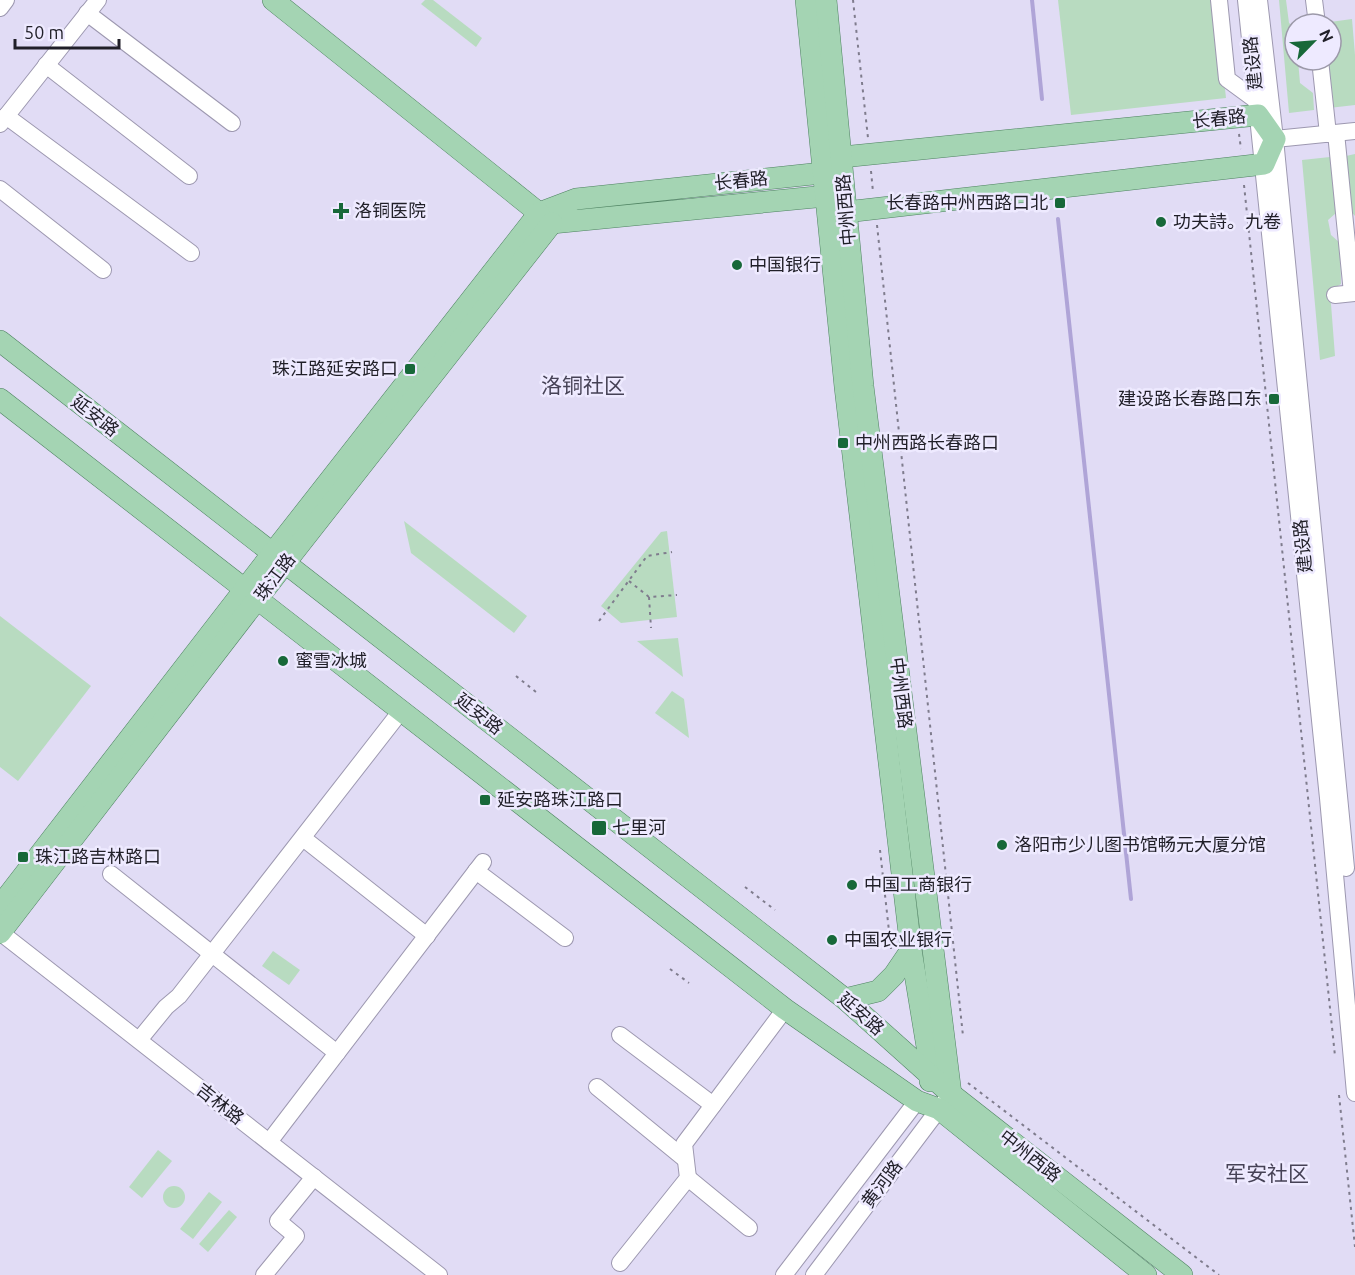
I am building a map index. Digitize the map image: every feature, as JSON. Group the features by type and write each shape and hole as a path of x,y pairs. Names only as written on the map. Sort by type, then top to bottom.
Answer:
{"main road":[{"path":"273,0 546,218"},
{"name":"中州西路","path":"806,0 844,387 910,950 932,1077"},
{"name":"中州西路","path":"826,0 863,386 952,1095 1146,1275"},
{"name":"长春路","path":"842,157 1251,111 1275,140"},
{"path":"826,196 846,212 1243,167 1264,164 1275,140"},
{"path":"822,173 842,157"},
{"name":"长春路","path":"546,218 576,199 822,173"},
{"name":"长春路","path":"546,218 826,196"},
{"name":"珠江路","path":"0,933 252,593 546,218"},
{"name":"延安路","path":"0,342 846,999 952,1095"},
{"name":"延安路","path":"0,399 785,1009 917,1101 952,1095"},
{"name":"珠江路","path":"0,906 252,593"},
{"path":"846,999 878,991 894,975 910,950"},
{"path":"917,1101 932,1077"},
{"name":"中州西路","path":"952,1095 1182,1275"}],"street":[{"path":"0,8 6,0"},
{"path":"1219,0 1227,79 1251,111"},
{"name":"建设路","path":"1246,0 1251,111 1264,164 1341,797 1347,1093"},
{"name":"建设路","path":"1259,0 1341,797 1355,969"},
{"path":"191,253 3,120 93,7 232,123"},
{"path":"46,66 189,176"},
{"path":"1322,72 1353,293 1335,295"},
{"path":"1275,140 1355,131"},
{"path":"0,189 103,270"},
{"path":"139,1040 166,1007 179,996 402,711"},
{"path":"303,838 427,936"},
{"path":"269,1142 480,866 565,938"},
{"path":"111,874 337,1053"},
{"name":"吉林路","path":"0,933 439,1275"},
{"path":"749,1228 688,1178 684,1144 785,1009"},
{"path":"620,1035 712,1105"},
{"path":"597,1088 685,1159"},
{"name":"黄河路","path":"814,1275 952,1095"},
{"name":"黄河路","path":"784,1275 917,1101"},
{"path":"264,1275 296,1236 278,1221 314,1177"},
{"path":"620,1263 688,1178"}],"path":[{"path":"853,0 963,1036"},
{"path":"1251,111 1243,167 1335,1057"},
{"path":"599,621 647,556 672,552"},
{"path":"629,581 649,597 677,595"},
{"path":"649,597 651,628"},
{"path":"516,676 536,692"},
{"path":"745,887 775,910"},
{"path":"670,969 689,983"},
{"path":"1347,1093 1355,1247"},
{"path":"952,1095 1219,1275"}],"green space":[{"path":"425,0 433,0 482,38 476,47 421,4"},
{"path":"1058,0 1215,0 1226,98 1071,115"},
{"path":"1279,0 1286,0 1288,12 1283,12 1283,45"},
{"path":"1352,19 1355,105 1329,108 1326,72 1343,72 1343,20"},
{"path":"1285,72 1299,72 1300,83 1313,93 1314,110 1289,113"},
{"path":"1355,154 1355,216 1350,210 1346,156"},
{"path":"1330,157 1336,213 1328,220 1331,235 1340,243 1341,284 1330,291 1335,356 1320,360 1302,160"},
{"path":"404,521 527,616 514,633 411,553"},
{"path":"667,531 677,617 621,623 601,606 661,532"},
{"path":"0,616 91,686 18,781 0,767"},
{"path":"678,638 683,677 637,641"},
{"path":"672,691 684,699 689,738 655,713"},
{"path":"273,951 300,970 289,985 262,966"},
{"path":"158,1150 172,1161 142,1198 129,1187"},
{"path":"174,1186 182,1189 185,1197 182,1205 174,1208 166,1205 163,1197 166,1189"},
{"path":"209,1192 222,1202 193,1239 180,1229"},
{"path":"229,1210 237,1217 208,1252 199,1244"}],"waterway":[{"path":"1032,0 1042,99"},
{"path":"1058,219 1131,899"}],"place":[{"name":"长春路中州西路口北","path":"1060,203"},
{"name":"洛铜医院","path":"341,211"},
{"name":"功夫詩。九卷","path":"1161,222"},
{"name":"中国银行","path":"737,265"},
{"name":"珠江路延安路口","path":"410,369"},
{"name":"建设路长春路口东","path":"1274,399"},
{"name":"中州西路长春路口","path":"843,443"},
{"name":"蜜雪冰城","path":"283,661"},
{"name":"延安路珠江路口","path":"485,800"},
{"name":"七里河","path":"599,828"},
{"name":"洛阳市少儿图书馆畅元大厦分馆","path":"1002,845"},
{"name":"珠江路吉林路口","path":"23,857"},
{"name":"中国工商银行","path":"852,885"},
{"name":"中国农业银行","path":"832,940"}],"district":[{"name":"洛铜社区","path":"583,386"},
{"name":"军安社区","path":"1267,1174"}]}
